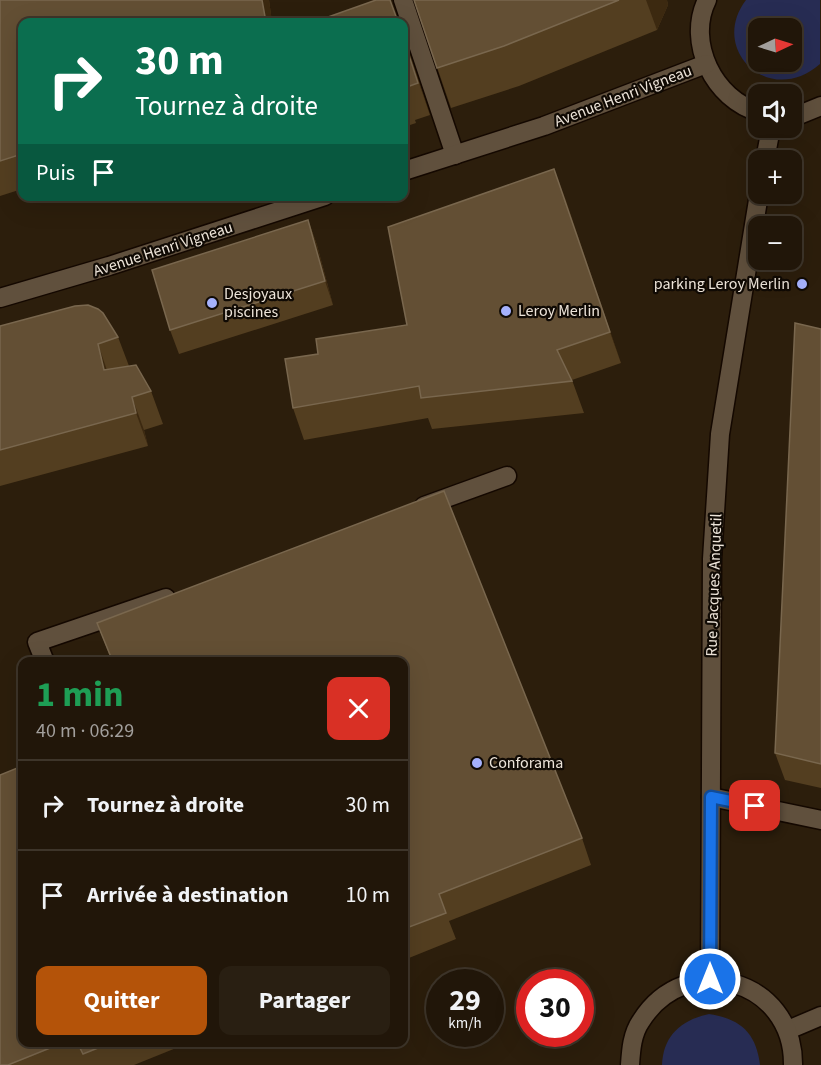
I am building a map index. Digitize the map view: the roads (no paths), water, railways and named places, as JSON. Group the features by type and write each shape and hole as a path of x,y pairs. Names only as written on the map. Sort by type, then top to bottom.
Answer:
{"street":[{"path":"403,0 455,154"},
{"name":"Avenue Henri Vigneau","path":"707,0 703,8 700,37 706,64 717,84 733,100 748,107"},
{"name":"Avenue Henri Vigneau","path":"408,170 544,126 706,64"},
{"path":"802,113 821,106"},
{"name":"Avenue Henri Vigneau","path":"0,298 109,266 310,201"},
{"name":"Rue Jacques Anquetil","path":"710,979 712,559 720,434 757,204"},
{"path":"406,513 507,476"},
{"path":"43,657 37,642 181,592"},
{"path":"711,797 821,820"},
{"path":"630,1065 633,1039 640,1021 657,1000 681,986 710,979 747,987 772,1005 788,1030 793,1050 793,1065"},
{"path":"788,1030 821,1016"}],"place":[{"name":"parking Leroy Merlin","path":"802,284"},
{"name":"Desjoyaux piscines","path":"212,303"},
{"name":"Leroy Merlin","path":"506,311"},
{"name":"Conforama","path":"477,763"}]}
